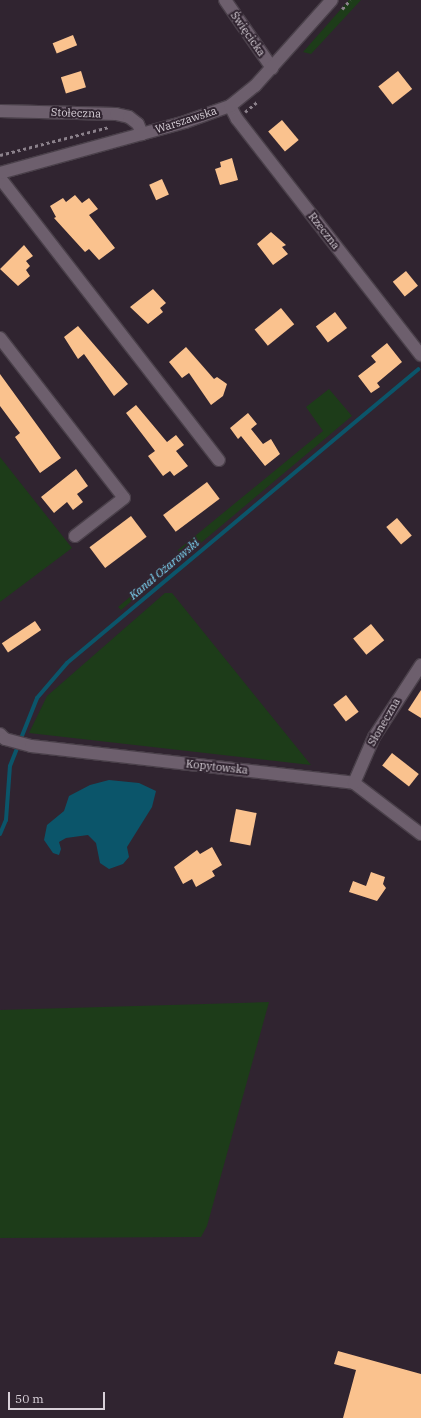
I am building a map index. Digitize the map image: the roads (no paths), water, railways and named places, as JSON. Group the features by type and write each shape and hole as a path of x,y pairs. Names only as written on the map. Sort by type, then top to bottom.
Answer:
{"street":[{"name":"Święcicka","path":"225,0 272,68"},
{"name":"Warszawska","path":"0,173 142,134 230,106 272,68 332,0"},
{"name":"Rzeczna","path":"230,106 237,119 421,355"},
{"name":"Stołeczna","path":"0,111 116,114 129,117 138,124 142,134"},
{"path":"0,178 219,460"},
{"path":"0,338 124,498 75,536"},
{"name":"Słoneczna","path":"354,783 374,737 421,665"},
{"name":"Kopytowska","path":"0,734 19,743 354,783"},
{"path":"354,783 421,834"}],"water":[{"path":"109,780 139,783 156,791 152,807 127,847 129,857 123,864 109,869 100,863 96,843 88,835 66,838 59,842 61,849 59,855 53,853 44,840 47,825 64,811 69,796 90,785"}],"waterway":[{"name":"Kanał Ożarowski","path":"0,834 6,820 10,766 37,698 67,663 418,369"}]}
